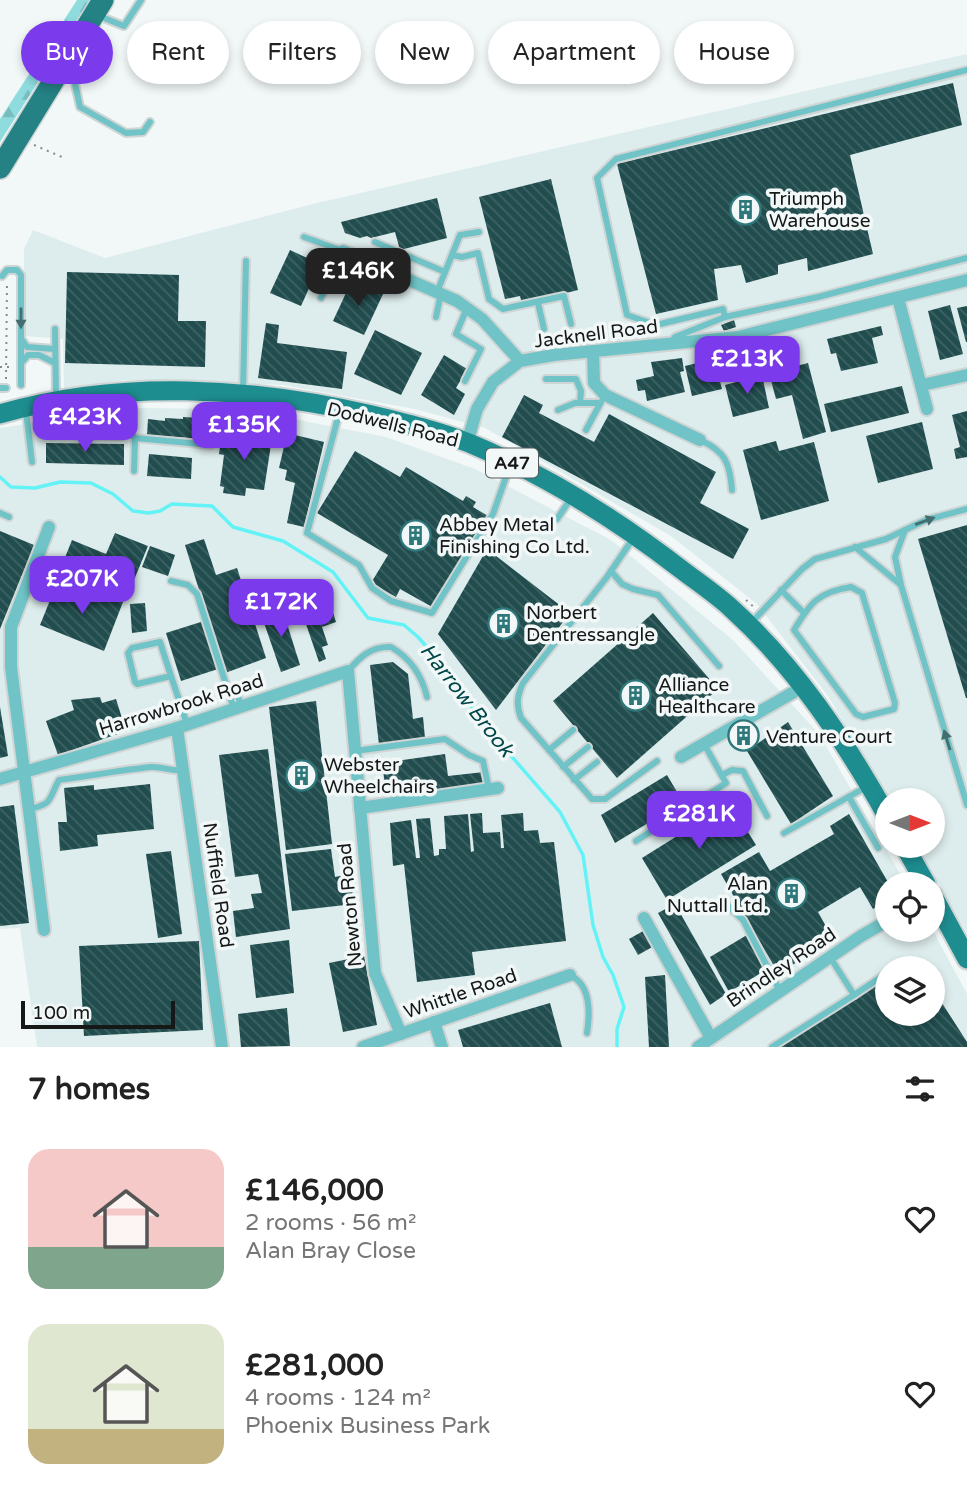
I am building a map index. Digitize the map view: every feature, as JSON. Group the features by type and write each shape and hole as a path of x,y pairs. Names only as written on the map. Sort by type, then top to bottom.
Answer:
{"highway":[{"path":"0,168 51,84"}],"main road":[{"name":"Dodwells Road","path":"0,414 56,401 128,393 186,391 249,395 340,408 405,423 467,443 511,462 545,478 635,535 732,608 802,684 875,794"},
{"path":"945,918 967,959"}],"street":[{"path":"343,251 467,308 482,319 520,361"},
{"name":"Jacknell Road","path":"467,443 477,409 493,382 520,361 554,355 738,337 967,281"},
{"path":"898,298 927,409"},
{"path":"593,351 594,383 602,399 700,440"},
{"path":"922,385 967,374"},
{"path":"44,930 10,667 10,627 49,527"},
{"name":"Harrowbrook Road","path":"0,779 182,726 237,703 348,671"},
{"name":"Newton Road","path":"348,671 374,972 401,1034"},
{"path":"681,757 794,692 802,684"},
{"name":"Nuffield Road","path":"182,726 183,770 222,1047"},
{"name":"Harrowbrook Road","path":"0,771 25,770"},
{"path":"360,808 493,789"},
{"path":"644,918 711,1038"},
{"name":"Brindley Road","path":"698,1047 875,929"},
{"name":"Whittle Road","path":"363,1047 570,975"},
{"path":"434,1022 442,1047"}],"lane":[{"path":"99,7 124,26 141,0"},
{"path":"725,317 723,309 656,325 627,315 597,178 616,159 967,70"},
{"path":"75,84 80,107 126,133 143,132 150,122"},
{"path":"436,317 445,272 460,235 479,232"},
{"path":"304,237 343,251 321,299"},
{"path":"375,242 445,272"},
{"path":"452,254 462,257 478,253 489,299 497,306 503,309 564,296 571,324"},
{"path":"671,343 674,337 725,317 818,297 967,258"},
{"path":"247,261 252,428"},
{"path":"0,265 5,274 17,270 21,275 21,385"},
{"path":"538,303 544,329"},
{"path":"465,381 481,349 456,334 467,308"},
{"path":"55,329 56,401"},
{"path":"21,338 27,347 55,349"},
{"path":"21,363 28,355 39,355 55,363"},
{"path":"546,379 576,379 580,403"},
{"path":"128,393 128,431 135,438 211,445"},
{"path":"558,410 575,403 602,399"},
{"path":"586,430 602,399"},
{"path":"284,429 290,400"},
{"path":"26,406 32,462"},
{"path":"340,408 307,533 359,565 372,588 391,601 432,613 493,514 511,462"},
{"path":"49,434 121,436 128,431"},
{"path":"134,471 135,438"},
{"path":"700,440 721,452 726,461 732,490"},
{"path":"558,519 573,495"},
{"path":"749,626 802,569 816,559 886,539 926,520 967,509"},
{"path":"0,513 9,517"},
{"path":"906,529 895,557 901,585 967,806"},
{"path":"635,535 611,571 520,689 517,708 521,718 592,799 605,799 657,761"},
{"path":"855,547 901,585"},
{"path":"611,571 622,583 633,589 658,594 719,666"},
{"path":"171,581 188,585 197,594 237,703"},
{"path":"851,587 862,593 895,704 894,709 863,717 856,714 794,630 804,613 829,590 851,587"},
{"path":"781,590 804,613"},
{"path":"171,676 137,684 128,653 132,648 160,642 171,676 182,726"},
{"path":"348,671 359,657 371,650 391,647 399,651 418,673 427,697"},
{"path":"548,750 573,730"},
{"path":"355,751 444,739 468,755 484,761 493,789"},
{"path":"636,841 726,783 703,744"},
{"path":"563,767 589,747"},
{"path":"574,780 597,762"},
{"path":"29,809 46,806 59,780 156,766 172,772 183,770"},
{"path":"722,775 732,770 743,771 767,816"},
{"path":"784,834 870,785"},
{"path":"849,797 875,843"},
{"path":"723,901 743,920 780,991"},
{"path":"830,957 854,995"},
{"path":"570,975 576,978 584,990 588,1011 587,1033"},
{"path":"772,1047 875,981"}],"path":[{"path":"19,137 62,157"},
{"path":"4,385 5,274"}],"shaded area":[{"path":"967,54 967,933 945,895 945,872 932,872 924,858 945,858 945,788 882,788 828,696 757,604 671,536 485,428 415,409 283,385 125,380 64,389 63,339 24,336 24,249 33,230 105,258 317,203"},
{"path":"131,408 242,409 386,437 475,469 611,540 733,640 819,734 875,831 875,858 891,858 899,872 875,872 875,942 939,942 967,994 967,1047 37,1047 20,928 0,929 0,428"}],"green space":[{"path":"77,0 90,0 77,21 63,21"},
{"path":"23,84 37,84 0,142 0,119"}],"building":[{"name":"Triumph Warehouse","path":"953,83 962,125 850,155 873,254 808,271 807,258 778,265 778,274 746,283 741,265 714,269 718,300 656,314 617,164"},
{"path":"551,179 578,290 522,304 520,296 505,299 479,197"},
{"path":"437,198 447,238 400,250 395,232 360,238 345,233 341,222"},
{"path":"290,250 320,264 301,306 270,293"},
{"path":"67,272 179,275 178,321 206,321 205,367 65,363"},
{"path":"352,280 383,294 364,335 333,321"},
{"path":"950,305 963,354 940,360 928,311"},
{"path":"967,306 967,342 966,342 957,308"},
{"path":"734,320 736,327 724,331 721,325"},
{"path":"266,323 279,325 277,343 347,352 342,389 258,378"},
{"path":"881,326 883,335 872,338 878,363 841,371 836,353 831,354 827,339"},
{"path":"375,330 422,353 401,395 354,374"},
{"path":"444,355 467,369 456,388 465,394 454,415 421,395"},
{"path":"682,358 684,371 680,372 685,392 647,401 645,390 638,391 636,380 654,376 651,362"},
{"path":"714,359 722,389 692,396 685,366"},
{"path":"808,363 826,432 803,439 792,395 776,399 769,373"},
{"path":"762,375 769,408 733,417 725,385"},
{"path":"902,386 909,413 831,432 824,404"},
{"path":"524,395 543,405 539,413 594,442 609,414 716,472 700,503 749,529 733,559 502,437"},
{"path":"967,411 967,457 956,459 954,449 960,447 952,415"},
{"path":"219,417 217,440 147,435 148,419 165,421 165,418"},
{"path":"922,422 933,469 878,483 866,436"},
{"path":"222,431 272,438 264,490 246,488 245,496 223,493 224,487 220,486 224,455 219,454"},
{"path":"295,435 324,442 304,527 287,523 295,483 285,480 287,470 279,468 286,438 294,440"},
{"path":"776,441 779,451 814,442 829,501 761,520 743,450"},
{"path":"46,443 124,444 124,465 46,463"},
{"name":"Abbey Metal Finishing Co Ltd.","path":"355,451 400,477 406,467 463,501 466,496 476,502 473,507 488,516 434,608 400,589 396,597 371,583 388,555 317,513"},
{"path":"149,454 192,458 191,479 147,476"},
{"path":"967,525 967,698 966,698 918,539"},
{"path":"0,531 34,545 0,629"},
{"path":"115,533 148,546 127,597 60,570 72,540 106,554"},
{"path":"204,539 216,575 237,568 266,658 225,673 185,545"},
{"path":"150,546 175,555 168,576 142,567"},
{"name":"Norbert Dentressangle","path":"487,549 570,613 496,710 438,634"},
{"path":"57,583 90,597 93,589 123,602 104,651 40,625"},
{"path":"311,590 314,598 320,596 324,605 330,603 336,622 322,627 328,645 322,647 326,659 319,662 296,595"},
{"path":"145,603 147,631 132,633 130,604"},
{"path":"282,608 300,665 281,672 261,614"},
{"name":"Alliance Healthcare","path":"653,613 718,689 617,778 553,701"},
{"path":"204,621 218,669 181,681 166,633"},
{"path":"393,662 408,674 413,719 423,717 425,738 379,745 370,665"},
{"path":"100,697 102,703 116,699 126,731 58,755 46,721 74,710 71,700"},
{"name":"Webster Wheelchairs","path":"316,701 332,844 286,850 269,707"},
{"path":"0,707 8,756 0,758"},
{"path":"788,722 833,796 791,824 747,751"},
{"path":"268,749 290,929 236,937 233,911 254,908 251,894 262,893 258,874 235,877 219,755"},
{"path":"445,754 448,776 484,772 485,781 481,788 387,799 382,763"},
{"path":"667,775 683,802 615,843 601,815"},
{"path":"150,784 154,829 97,835 98,846 60,851 58,822 67,822 64,788 94,785 94,790"},
{"path":"730,803 756,845 667,900 642,858"},
{"path":"14,805 29,923 0,926 0,807"},
{"path":"482,813 483,833 500,832 501,848 504,848 501,815 523,813 524,831 538,830 540,843 554,842 566,941 472,952 475,975 417,982 404,864 393,866 390,823 411,820 416,858 420,858 416,819 430,818 434,856 439,855 439,849 446,849 444,816 468,814 471,852 474,851 470,814"},
{"name":"Alan Nuttall Ltd.","path":"849,814 882,872 875,872 875,908 873,909 860,887 818,912 834,941 778,973 721,874 759,852 770,871 834,834 830,826"},
{"path":"331,849 335,877 350,874 354,904 292,911 285,854"},
{"path":"171,851 182,934 158,938 146,854"},
{"path":"675,904 726,994 710,1005 658,913"},
{"path":"645,930 654,946 638,955 629,939"},
{"path":"747,935 766,970 729,992 710,957"},
{"path":"289,940 294,993 256,998 250,945"},
{"path":"199,941 203,1030 84,1036 79,946"},
{"path":"364,956 377,1025 343,1032 329,963"},
{"path":"665,975 669,1047 649,1047 645,977"},
{"path":"875,986 875,1026 945,1026 945,1008 967,1042 967,1047 781,1047"},
{"path":"550,1003 562,1047 463,1047 458,1030"},
{"path":"287,1008 290,1046 241,1047 238,1014"}],"waterway":[{"name":"Harrow Brook","path":"0,477 11,487 35,488 60,482 91,483 113,494 133,511 149,513 160,511 172,504 212,506 233,527 283,541 333,572 368,618 404,625 418,637 459,684 486,727 560,812 583,855 593,925 624,1007 617,1029 617,1047"}],"place":[{"name":"Triumph Warehouse","path":"746,209"},
{"name":"Abbey Metal Finishing Co Ltd.","path":"416,535"},
{"name":"Norbert Dentressangle","path":"503,623"},
{"name":"Alliance Healthcare","path":"635,695"},
{"name":"Venture Court","path":"743,736"},
{"name":"Webster Wheelchairs","path":"301,775"},
{"name":"Alan Nuttall Ltd.","path":"791,894"}]}
